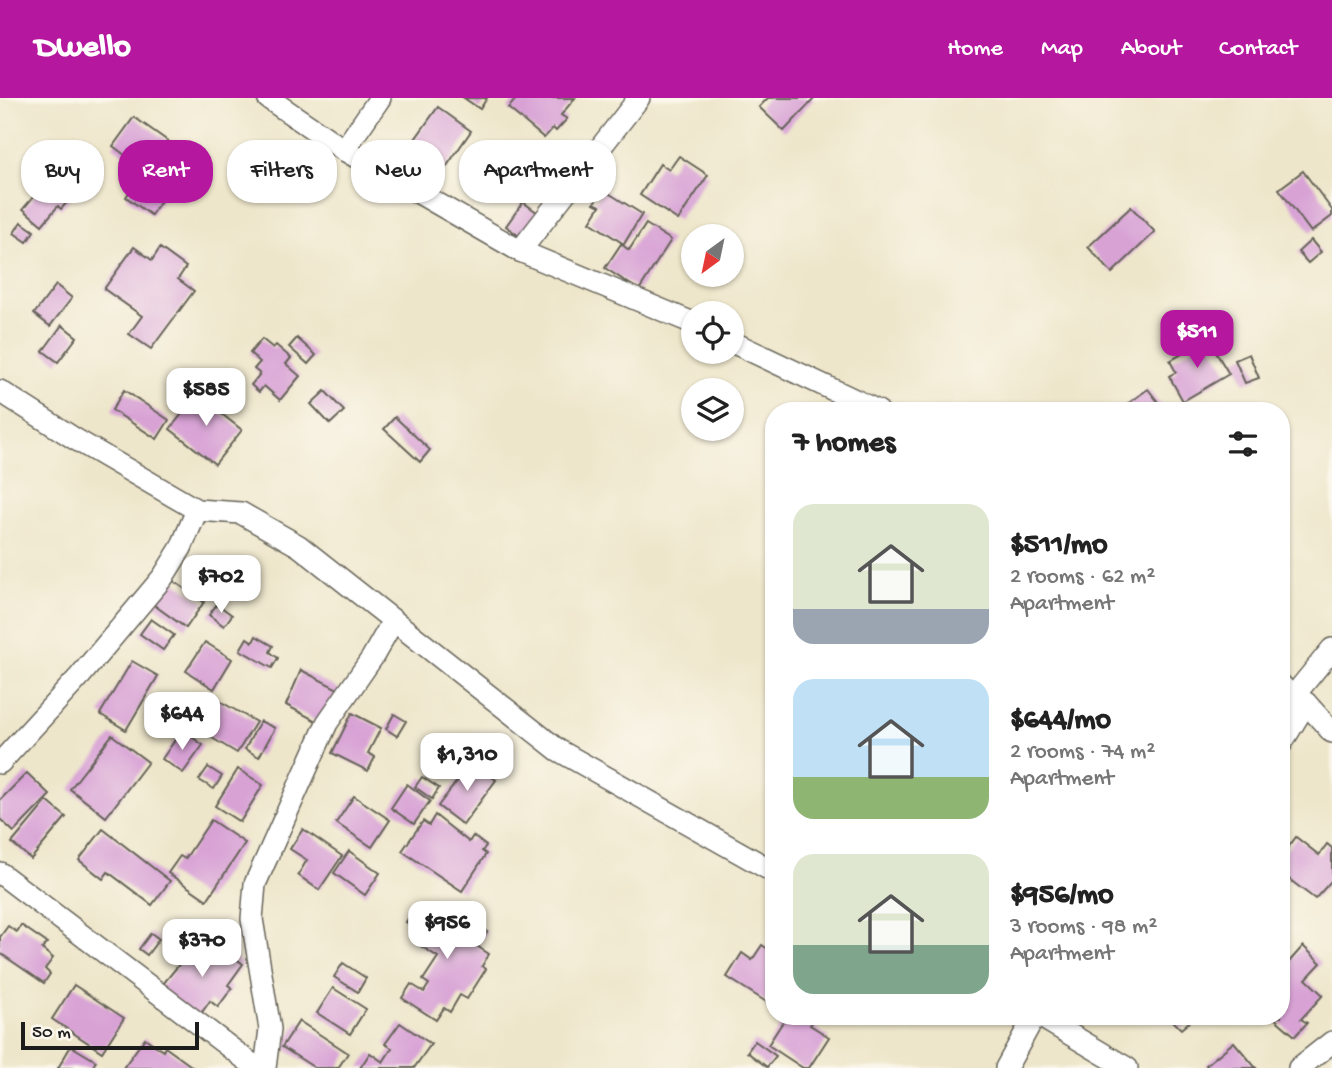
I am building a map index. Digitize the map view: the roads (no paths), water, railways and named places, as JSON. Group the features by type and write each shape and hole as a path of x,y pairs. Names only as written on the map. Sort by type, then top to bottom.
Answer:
{"street":[{"path":"268,98 344,150 520,251 681,318"},
{"path":"344,150 380,98"},
{"path":"520,251 639,98"},
{"path":"744,348 859,402"},
{"path":"0,391 75,439 197,510 241,513 299,546 558,750 765,867"},
{"path":"0,763 80,676 163,577 181,548 197,510"},
{"path":"265,1068 270,1029 253,919 255,884 327,723 372,658 393,621"},
{"path":"1332,649 1293,696 1332,732"},
{"path":"0,873 257,1068"},
{"path":"1014,1065 1031,1025"},
{"path":"1054,1025 1127,1068"},
{"path":"1299,1068 1332,1042"}]}
